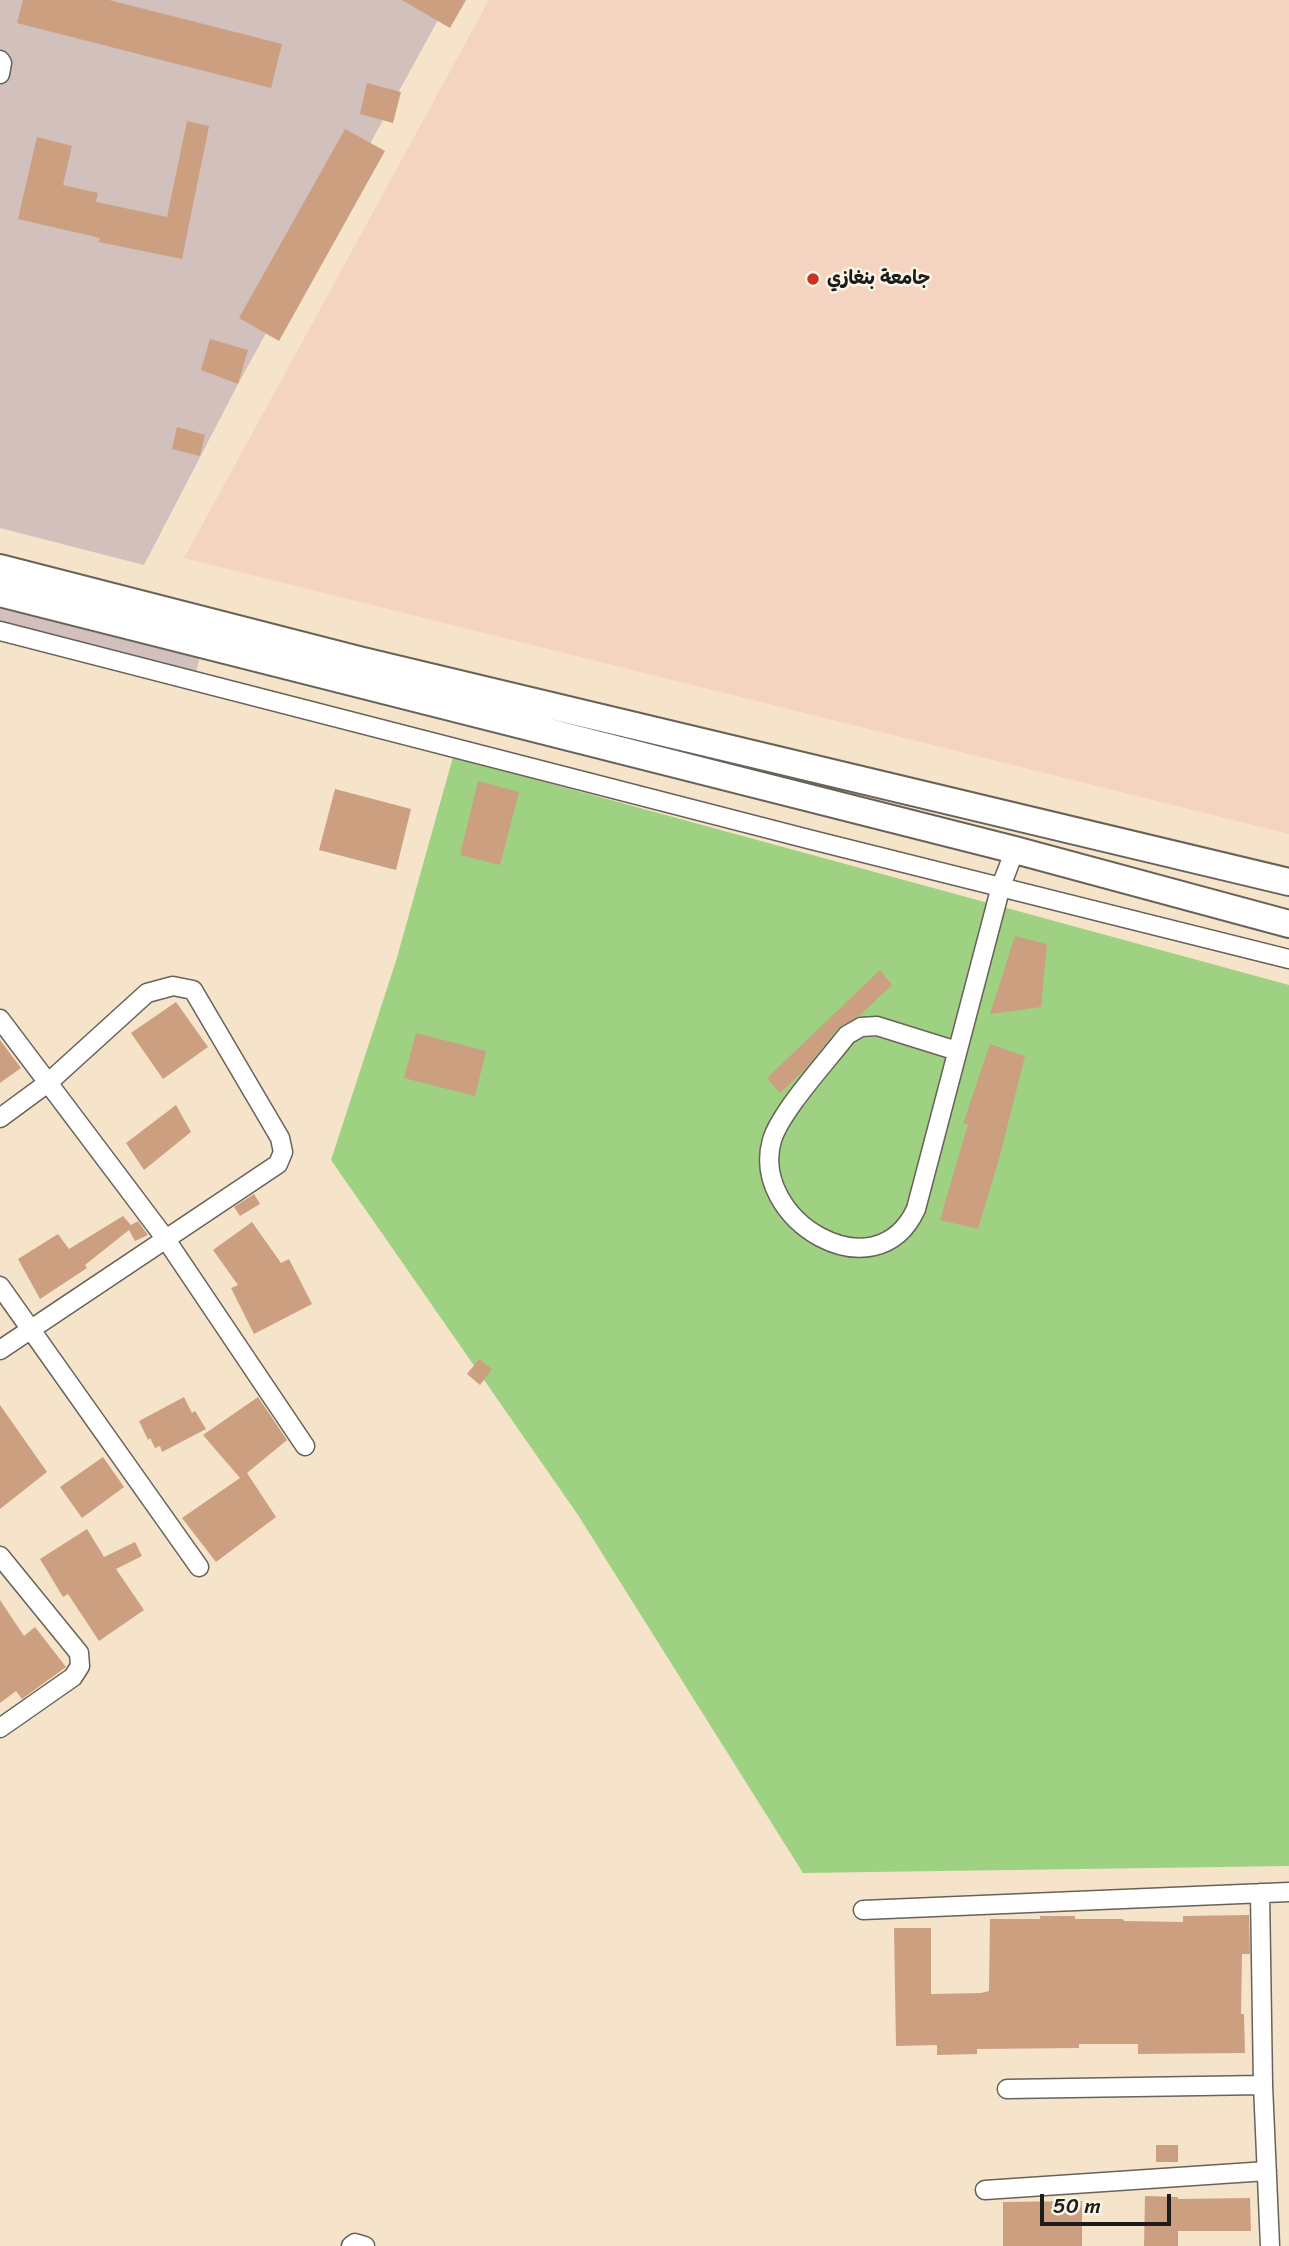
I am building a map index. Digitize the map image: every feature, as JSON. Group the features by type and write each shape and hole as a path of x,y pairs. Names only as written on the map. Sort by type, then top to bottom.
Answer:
{"highway":[{"path":"0,568 359,660 1289,882"},
{"path":"0,593 1015,850 1289,924"}],"street":[{"path":"0,60 0,74"},
{"path":"0,631 812,840 1289,959"},
{"path":"957,1051 877,1026 861,1027 847,1035 784,1116 772,1140 772,1180 776,1193 791,1215 828,1240 852,1248 875,1247 886,1243 904,1229 916,1209 1001,886 1015,850"},
{"path":"0,1118 49,1082 147,993 173,986 193,990 280,1138 284,1152 278,1164 0,1350"},
{"path":"0,1020 165,1238 305,1446"},
{"path":"0,1286 200,1567"},
{"path":"0,1556 79,1653 80,1666 73,1677 0,1728"},
{"path":"863,1910 1289,1892"},
{"path":"1260,1893 1263,2085 1270,2246"},
{"path":"1007,2089 1263,2085"},
{"path":"985,2190 1267,2171"},
{"path":"351,2246 365,2246"}],"shaded area":[{"path":"0,0 449,0 238,384 144,565 0,528"},
{"name":"جامعة بنغازي","path":"489,0 1289,0 1289,834 184,558"},
{"path":"0,603 200,656 192,688 0,641"}],"green space":[{"path":"453,757 1289,985 1289,1866 803,1873 578,1515 331,1160 396,961"}],"building":[{"path":"23,0 109,0 282,44 271,88 17,23"},
{"path":"402,0 466,0 450,28"},
{"path":"367,83 401,92 393,123 360,114"},
{"path":"187,121 209,126 182,259 99,242 100,238 18,219 37,137 72,146 63,185 98,193 96,202 167,217"},
{"path":"345,129 385,151 279,341 239,318"},
{"path":"210,339 248,350 238,384 201,370"},
{"path":"177,427 205,435 200,456 172,449"},
{"path":"478,781 519,792 500,865 460,855"},
{"path":"335,789 411,809 396,870 319,850"},
{"path":"1015,936 1047,944 1041,1007 990,1014"},
{"path":"880,970 892,985 859,1016 838,1028 806,1068 780,1093 767,1078"},
{"path":"176,1002 208,1047 163,1079 131,1033"},
{"path":"416,1033 486,1051 475,1096 404,1078"},
{"path":"0,1040 21,1068 0,1083"},
{"path":"990,1044 1025,1056 978,1229 940,1220 968,1124 963,1124"},
{"path":"176,1105 191,1132 144,1170 126,1143"},
{"path":"254,1194 260,1204 240,1216 234,1207"},
{"path":"123,1216 131,1225 138,1221 148,1235 135,1241 129,1230 85,1265 87,1268 40,1299 18,1259 58,1234 69,1249"},
{"path":"252,1222 281,1263 289,1259 312,1304 254,1334 231,1288 238,1285 213,1250"},
{"path":"479,1359 492,1369 480,1385 467,1374"},
{"path":"184,1397 192,1413 195,1411 206,1429 162,1452 160,1446 155,1448 150,1438 148,1440 139,1421"},
{"path":"258,1397 287,1440 247,1473 276,1517 216,1562 182,1518 240,1478 203,1435"},
{"path":"0,1405 47,1472 0,1509"},
{"path":"103,1457 124,1487 82,1518 60,1487"},
{"path":"87,1529 104,1557 135,1542 142,1556 116,1569 144,1610 99,1641 68,1594 63,1597 40,1559"},
{"path":"0,1600 24,1636 35,1627 66,1667 22,1699 16,1691 0,1703"},
{"path":"1249,1915 1250,1954 1242,1954 1241,2014 1244,2014 1245,2053 1138,2054 1138,2044 1079,2044 1079,2048 977,2049 977,2054 937,2055 937,2045 896,2046 894,1928 931,1928 931,1994 981,1993 989,1991 990,1919 1075,1916 1075,1919 1183,1922 1183,1916"},
{"path":"1156,2145 1178,2145 1178,2162 1156,2162"},
{"path":"1145,2196 1178,2199 1250,2198 1251,2231 1178,2231 1178,2246 1144,2246"},
{"path":"1082,2201 1082,2246 1003,2246 1003,2202"}],"place":[{"name":"جامعة بنغازي","path":"813,279"}]}
